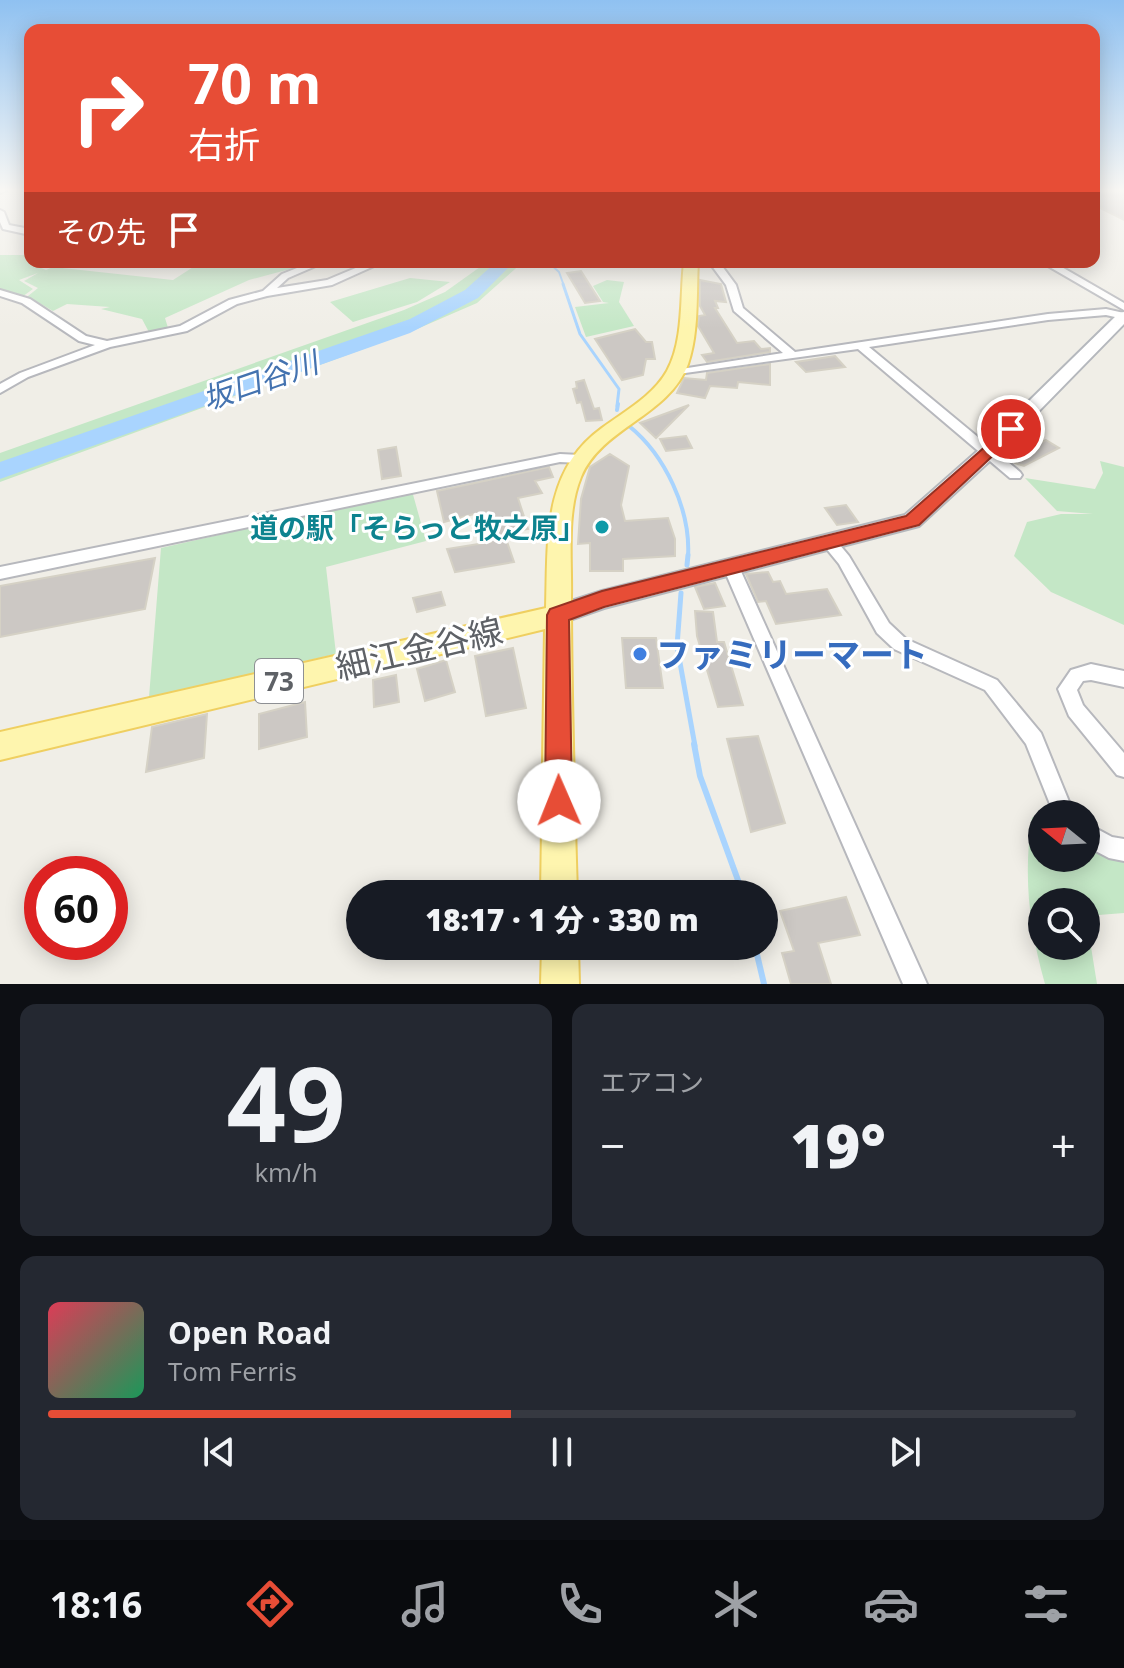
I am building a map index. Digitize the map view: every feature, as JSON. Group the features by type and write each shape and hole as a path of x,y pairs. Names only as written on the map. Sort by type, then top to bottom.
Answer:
{"main road":[{"path":"559,880 558,615 565,491 580,459 596,442 662,391 675,373 682,352 690,268"},
{"name":"細江金谷線","path":"0,746 558,615"},
{"path":"560,960 560,984"}],"street":[{"path":"266,293 285,276 305,268"},
{"path":"0,389 24,375 107,344 183,329 233,302 266,293 329,283 364,268"},
{"path":"718,268 731,285 738,309 793,356"},
{"path":"1056,268 1124,307"},
{"path":"0,293 26,301 83,339 107,344"},
{"path":"675,373 1048,317 1106,312 1124,316"},
{"path":"558,615 602,600 912,521 988,452 1124,316"},
{"path":"861,346 1015,475"},
{"path":"0,573 560,458 580,459"},
{"path":"829,542 844,560 874,615 900,644 991,685 1034,739 1058,800"},
{"path":"731,567 915,984"},
{"path":"1124,679 1091,672 1077,675 1067,689 1076,710 1124,768"},
{"path":"1100,842 1124,850"}],"green space":[{"path":"0,255 24,255 24,268 62,268 173,280 192,268 294,268 249,280 165,318 169,331 150,334 142,319 101,309 110,307 67,304 53,311 34,300 23,300 38,288 24,281 38,273 19,280 33,289 19,299 0,292"},
{"path":"479,268 516,268 477,303 410,332 0,482 0,453 404,310 445,292"},
{"path":"410,278 450,282 417,302 353,322 330,302"},
{"path":"607,280 624,282 619,302 634,326 586,337 575,307 609,303 603,302 593,286"},
{"path":"1100,461 1124,467 1124,625 1051,592 1014,556 1027,522 1061,514 1093,514 1057,511 1025,478 1095,489 1103,473"},
{"path":"412,491 426,541 326,567 336,654 149,697 161,548"},
{"path":"1100,855 1124,861 1124,913 1100,915 1100,888 1028,888 1028,872 1100,872"},
{"path":"1039,960 1093,960 1097,984 1045,984"}],"building":[{"path":"581,271 600,301 585,303 567,273"},
{"path":"700,280 721,284 726,302 715,301 718,308 715,308 737,343 754,341 761,349 770,348 770,352 707,362 702,355 714,353 698,326 699,316 705,315 700,306"},
{"path":"635,329 646,342 652,342 655,359 646,359 643,375 622,380 595,339"},
{"path":"835,356 845,367 806,372 796,362"},
{"path":"770,364 770,385 738,382 737,388 710,386 705,398 677,393 684,378 706,380 707,373"},
{"path":"584,380 594,409 599,408 602,420 586,421 581,402 577,403 573,389 577,388 576,382"},
{"path":"689,405 656,438 640,423"},
{"path":"686,436 692,448 666,451 660,439"},
{"path":"1046,440 1059,448 1024,466 1015,463 1020,453"},
{"path":"396,447 401,476 382,479 378,450"},
{"path":"610,454 629,466 621,505 625,521 668,518 675,539 675,556 623,559 623,571 590,571 590,543 578,544 581,499 590,467"},
{"path":"549,467 553,477 535,481 542,493 518,498 528,529 504,533 514,562 455,572 447,549 491,542 485,519 476,521 474,514 444,522 437,491"},
{"path":"846,505 858,522 837,525 825,508"},
{"path":"155,558 145,609 0,637 0,586"},
{"path":"768,572 773,582 780,581 786,594 827,589 841,615 776,624 766,601 758,602 746,574"},
{"path":"715,583 725,606 704,609 695,587"},
{"path":"441,592 445,605 417,612 413,598"},
{"path":"695,611 713,612 717,642 724,642 743,705 718,707 697,636"},
{"path":"622,638 656,638 663,688 626,688"},
{"path":"513,648 526,708 486,716 475,656"},
{"path":"446,660 455,692 425,701 417,669"},
{"path":"396,675 399,702 374,707 373,680"},
{"path":"305,702 307,737 259,749 259,714"},
{"path":"207,714 204,758 146,772 152,727"},
{"path":"758,736 785,823 751,832 727,739"},
{"path":"846,897 860,935 818,943 831,984 791,984 782,953 794,951 780,911"}],"waterway":[{"name":"坂口谷川","path":"0,471 403,329 472,294 500,268"},
{"path":"555,268 564,286"},
{"path":"563,284 580,334 619,389 617,406"},
{"path":"617,410 618,404"},
{"path":"629,426 654,452 673,485 685,521 688,555"},
{"path":"687,565 688,555"},
{"path":"681,593 677,646 695,746"},
{"path":"694,744 700,776 738,880"},
{"path":"758,960 764,984"}],"place":[{"name":"道の駅「そらっと牧之原」","path":"602,527"},
{"name":"ファミリーマート","path":"640,654"}],"route":[{"path":"559,801 558,615 602,600 912,521 1011,429"}]}
